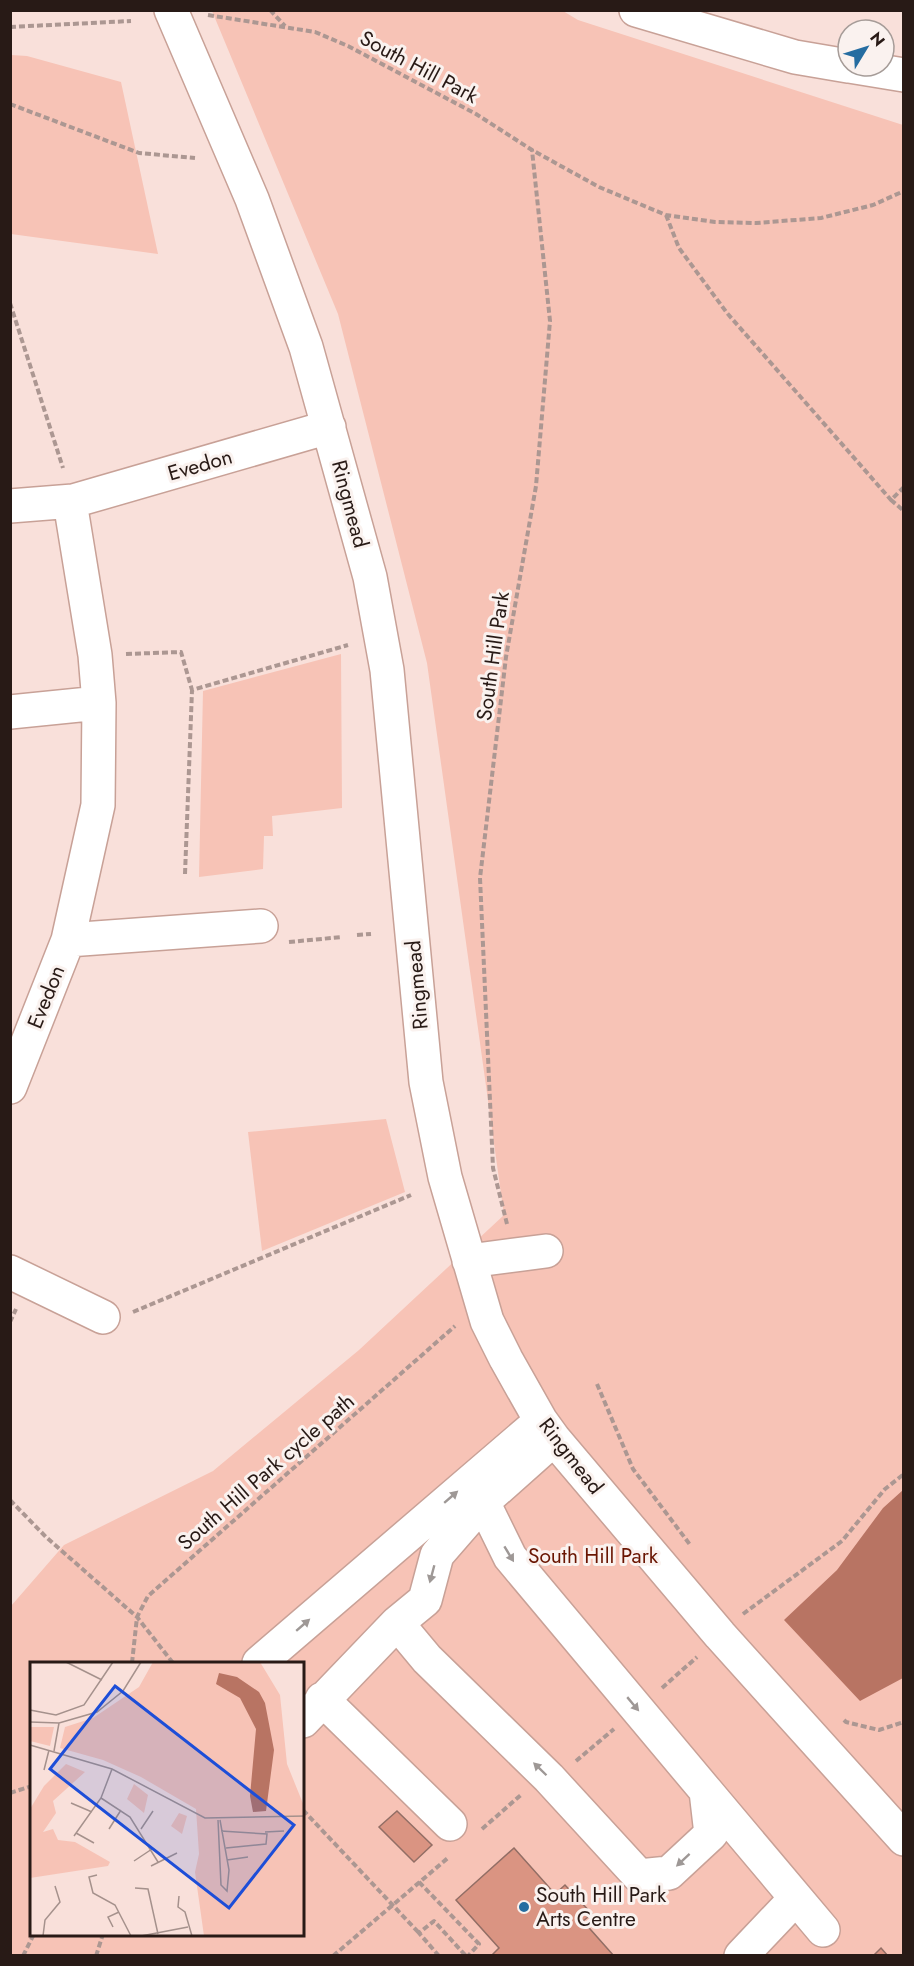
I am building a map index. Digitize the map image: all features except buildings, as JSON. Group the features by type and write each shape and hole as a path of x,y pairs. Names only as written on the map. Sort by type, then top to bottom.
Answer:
{"street":[{"name":"Ringmead","path":"171,10 252,199 306,347 370,577 387,670 426,1082 445,1177 487,1321 506,1359 548,1430 720,1635 903,1839"},
{"path":"636,10 795,57 836,64"},
{"name":"Evedon","path":"10,506 72,502 329,427"},
{"name":"Evedon","path":"10,1087 68,940 98,805 99,703 95,655 72,502"},
{"path":"10,712 99,703"},
{"name":"Evedon","path":"68,940 261,926"},
{"path":"469,1261 530,1253"},
{"path":"10,1272 103,1317"},
{"path":"462,1835 313,1710 397,1623 425,1600 437,1556 548,1430"},
{"path":"260,1662 548,1430"},
{"path":"483,1502 510,1557 823,1930"},
{"path":"397,1623 427,1659 549,1778 639,1876 669,1873 711,1834 706,1791"},
{"path":"741,1956 796,1898"}],"path":[{"path":"270,10 286,26"},
{"name":"South Hill Park","path":"207,15 315,32 348,46 476,114 532,150 599,187 666,215 715,222 745,223 821,218 873,205 903,191"},
{"path":"10,27 131,21"},
{"path":"10,104 140,153 195,158"},
{"name":"South Hill Park","path":"530,1253 493,1168 480,878 506,657 536,486 550,321 532,150"},
{"path":"666,215 679,248 727,313 903,511"},
{"path":"10,303 72,502"},
{"path":"891,500 903,488"},
{"path":"192,690 348,645"},
{"path":"95,655 181,652 192,690 185,874"},
{"path":"261,926 283,943 342,937"},
{"path":"357,935 371,934"},
{"path":"103,1317 137,1311 411,1195"},
{"name":"South Hill Park cycle path","path":"132,1662 137,1617 147,1596 456,1325"},
{"path":"597,1384 633,1469 695,1551"},
{"path":"743,1615 842,1541 885,1489 903,1474"},
{"path":"10,1500 46,1537 137,1617 172,1662"},
{"path":"736,1605 751,1623"},
{"path":"661,1688 699,1654"},
{"path":"838,1714 846,1722 879,1730 903,1722"},
{"path":"573,1764 615,1728"},
{"path":"10,1793 30,1787"},
{"path":"333,1956 419,1882 462,1835 525,1791"},
{"path":"304,1811 439,1956"},
{"path":"419,1882 479,1944 467,1956 434,1921 419,1934"},
{"path":"23,1956 33,1936"},
{"path":"96,1956 103,1936"}],"green space":[{"name":"South Hill Park","path":"212,11 563,11 578,20 903,125 903,1955 11,1956 11,1606 64,1545 213,1471 359,1350 504,1215 427,663 338,314"},
{"path":"11,55 27,56 121,82 158,254 11,234"},
{"path":"341,654 342,808 272,816 273,836 264,836 263,869 199,877 203,691"},
{"path":"386,1119 405,1192 262,1251 248,1132"}],"shaded area":[{"path":"903,1490 903,1678 860,1701 784,1620 837,1570 883,1508"}],"place":[{"name":"South Hill Park Arts Centre","path":"524,1907"}]}
